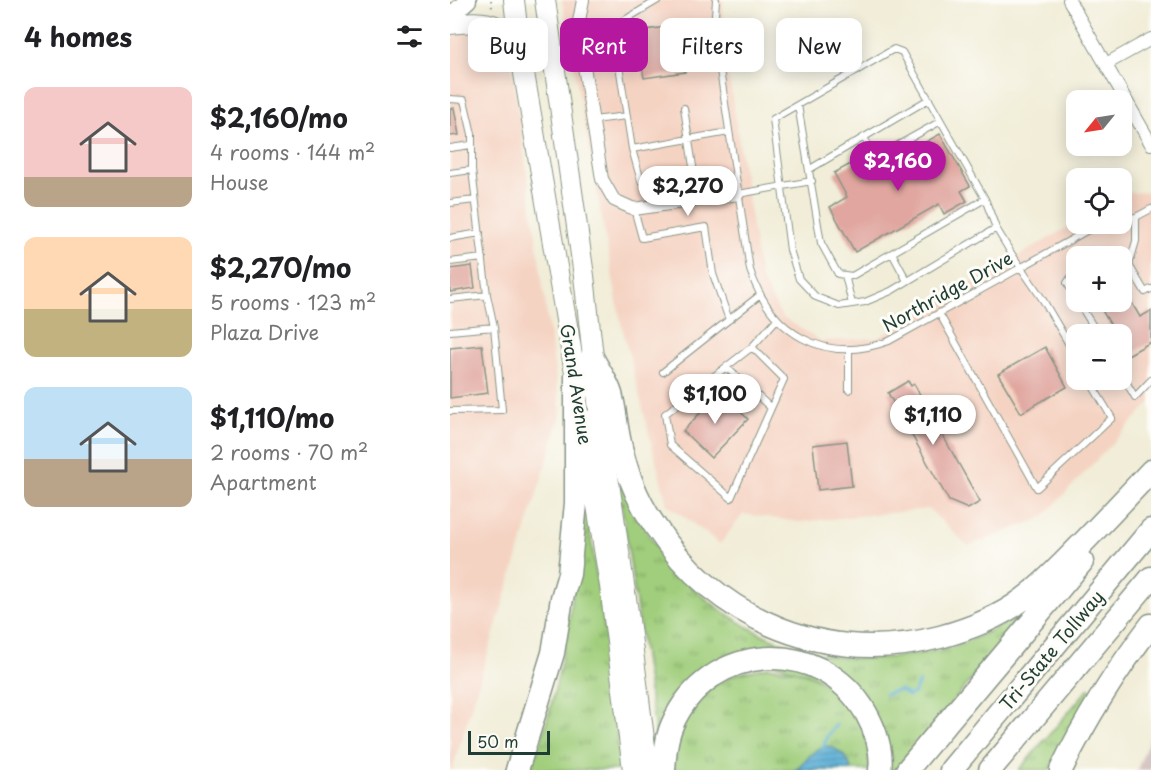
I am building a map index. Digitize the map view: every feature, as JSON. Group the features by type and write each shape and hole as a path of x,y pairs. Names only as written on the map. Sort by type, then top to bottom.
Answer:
{"highway":[{"path":"592,357 610,393 619,440 639,499 668,544 705,585 725,600 773,627 823,642 873,646 910,643 951,634 1001,613 1024,599 1047,579 1151,471"},
{"path":"517,770 553,653 562,598 569,574 576,503 576,377"},
{"path":"907,770 1151,477"},
{"name":"Tri-State Tollway","path":"951,770 1151,530"},
{"name":"Tri-State Tollway","path":"990,770 1151,578"},
{"path":"1061,770 1099,698 1151,625"},
{"path":"664,770 666,745 671,726 692,693 724,670 750,660 773,657 800,661 818,667 850,690 870,721 878,745 880,770"}],"main road":[{"name":"Grand Avenue","path":"514,0 516,18"},
{"name":"Grand Avenue","path":"545,0 584,276 592,357 648,770"},
{"path":"450,24 468,23"},
{"name":"Grand Avenue","path":"524,72 610,586 633,770"}],"street":[{"path":"450,16 468,0"},
{"path":"583,0 579,34 599,170 605,187 614,200 634,209 738,194"},
{"path":"1070,0 1151,144"},
{"path":"1106,64 1151,39"}],"lane":[{"path":"641,181 632,149 613,27 657,0"},
{"name":"Northridge Drive","path":"716,0 714,30 750,270 760,295 777,319 802,338 821,346 849,349 874,346 889,341 1081,234"},
{"path":"996,228 907,281 865,302 838,306 816,297 799,279 790,250 773,119 894,50 902,52 985,199 996,228 1066,339"},
{"path":"450,99 464,100 472,134 475,200 487,295 494,327 502,410 450,411"},
{"path":"810,169 929,99"},
{"path":"798,105 821,243 838,274 852,276 985,199"},
{"path":"684,108 694,173"},
{"path":"592,120 627,116"},
{"path":"864,137 875,158 941,121"},
{"path":"632,149 729,132"},
{"path":"450,148 471,145"},
{"path":"450,173 472,170"},
{"path":"738,194 812,181"},
{"path":"450,203 475,200"},
{"path":"634,209 642,238 706,227 713,274 729,320"},
{"path":"1132,217 1151,209"},
{"path":"1132,255 1136,242 1136,217"},
{"path":"450,238 480,234"},
{"path":"892,253 907,281"},
{"path":"450,262 483,258"},
{"path":"1132,269 1145,292 1151,289"},
{"path":"845,275 852,304"},
{"path":"450,299 487,295"},
{"path":"663,372 760,295"},
{"path":"939,313 1037,488 1112,418 1095,390"},
{"path":"752,347 784,379 731,498 670,445 665,414 752,347 777,319"},
{"path":"450,331 494,327"},
{"path":"849,349 849,390"},
{"path":"726,367 771,408"},
{"path":"1131,390 1135,397 1151,380"}],"path":[{"path":"491,0 492,11"}],"shaded area":[{"path":"562,0 723,0 722,18 660,18 660,72 728,72 760,277 782,317 821,341 877,338 1066,228 1066,234 1132,234 1132,193 1151,192 1151,402 1042,518 968,546 929,509 800,522 743,514 720,544 667,504 621,323 575,72 648,72 648,18 565,18"},
{"path":"468,29 468,72 513,72 561,415 452,770 450,770 450,40 459,32"},
{"path":"1151,735 1151,770 1137,770"}],"green space":[{"path":"622,480 648,534 670,564 690,585 712,604 737,620 763,635 790,646 818,654 846,658 900,657 950,648 1024,613 1025,615 896,770 888,770 864,693 742,653 657,744 618,481"},
{"path":"585,500 619,723 617,737 621,770 531,770 551,704 566,637"},
{"path":"768,667 805,672 840,694 862,724 869,750 869,770 674,770 675,742 679,732 690,712 705,694 722,681 736,675"},
{"path":"1089,688 1092,691 1049,770 1019,770"}],"water":[{"path":"829,746 843,755 849,762 851,770 795,770 816,750"}],"building":[{"path":"660,28 660,72 685,72 644,78 643,72 648,72 648,30"},
{"path":"454,108 459,135 450,136 450,109"},
{"path":"940,134 970,186 961,191 967,201 944,214 939,204 855,252 830,207 847,197 834,173 858,160 866,175"},
{"path":"472,266 475,288 450,292 450,269"},
{"path":"1132,303 1140,317 1151,311 1151,342 1132,353 1132,324 1110,324 1103,312 1132,312"},
{"path":"482,345 488,393 450,398 450,348"},
{"path":"1045,347 1066,388 1021,413 998,374"},
{"path":"908,381 911,386 914,384 980,502 968,509 949,501 888,393"},
{"path":"720,392 748,419 711,458 683,431"},
{"path":"847,441 852,486 818,490 813,445"}],"waterway":[{"path":"885,694 900,690 908,696 914,693 919,682"},
{"path":"823,750 827,736 836,725"}]}
